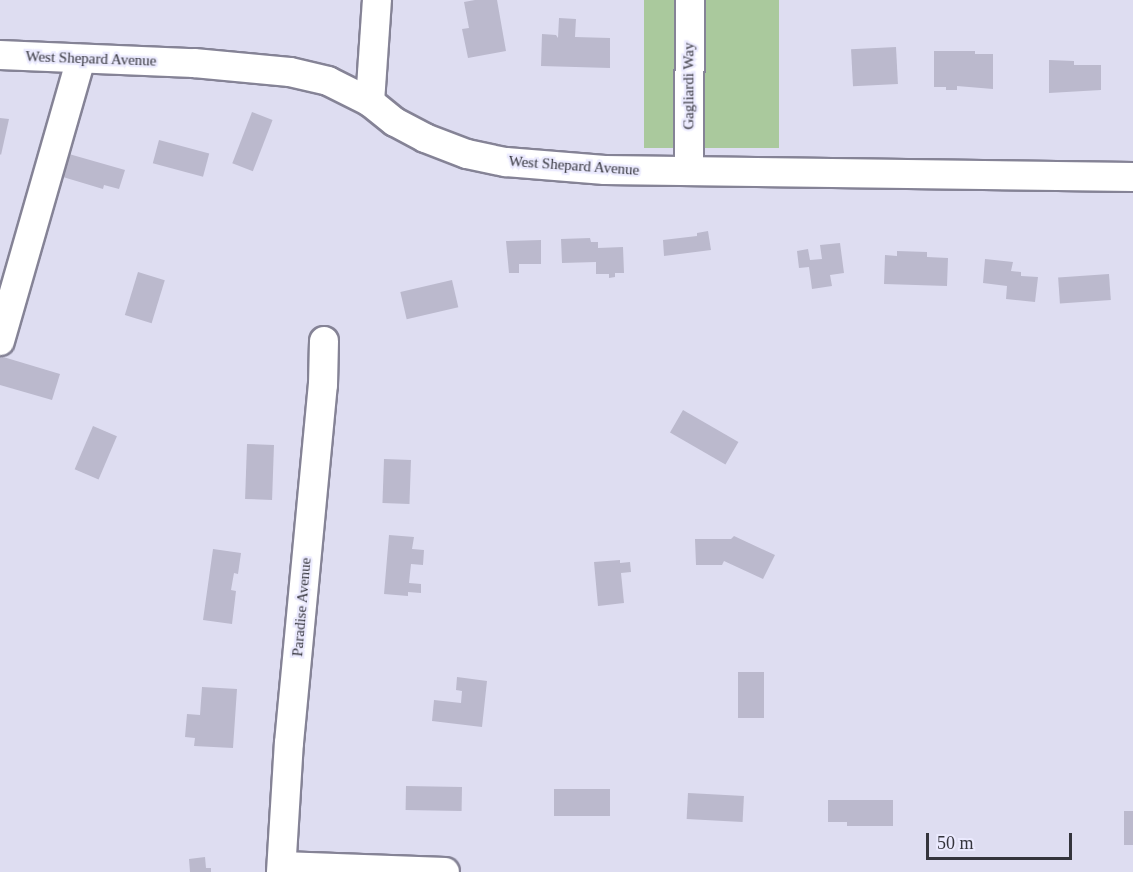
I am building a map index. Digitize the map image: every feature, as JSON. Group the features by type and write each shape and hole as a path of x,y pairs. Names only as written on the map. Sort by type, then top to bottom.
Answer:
{"street":[{"path":"370,102 377,0"},
{"name":"Gagliardi Way","path":"689,171 690,0"},
{"name":"West Shepard Avenue","path":"0,55 216,65 290,72 328,81 370,102 405,128 467,154 550,167 1133,177"},
{"path":"0,341 81,59"},
{"name":"Paradise Avenue","path":"281,869 285,790 322,397 324,341"},
{"path":"281,869 445,872"}],"green space":[{"path":"644,0 779,0 779,148 644,148"}],"building":[{"path":"497,0 506,51 468,58 462,29 469,28 464,2"},
{"path":"559,18 576,19 575,37 610,38 610,68 541,66 542,34 556,35 558,38"},
{"path":"896,47 898,84 853,86 851,49"},
{"path":"934,51 975,51 975,54 993,54 993,89 957,86 957,90 946,90 946,87 934,87"},
{"path":"1049,60 1074,61 1074,65 1101,65 1101,90 1049,93"},
{"path":"252,112 273,120 253,171 232,163"},
{"path":"0,118 9,119 1,155 0,154"},
{"path":"159,140 209,153 203,177 153,163"},
{"path":"69,154 125,170 119,189 104,185 103,189 63,177"},
{"path":"708,231 711,250 664,256 663,240 697,236 697,233"},
{"path":"590,238 591,242 598,242 598,248 623,247 624,273 615,273 615,277 609,278 609,274 596,274 596,262 562,263 561,239"},
{"path":"541,240 541,264 519,264 519,273 509,273 506,241"},
{"path":"840,243 844,273 830,275 832,286 812,289 809,267 799,268 797,251 808,249 810,260 822,259 820,245"},
{"path":"897,251 927,252 927,257 948,258 947,286 884,284 885,255 897,256"},
{"path":"985,259 1013,262 1011,271 1021,272 1021,276 1038,277 1035,302 1006,299 1007,286 983,283"},
{"path":"138,272 165,280 152,323 125,315"},
{"path":"1109,274 1111,300 1060,303 1058,278"},
{"path":"452,280 458,307 407,319 400,292"},
{"path":"0,356 60,374 52,400 0,385"},
{"path":"683,410 738,442 725,465 670,433"},
{"path":"93,426 117,436 99,479 75,469"},
{"path":"247,444 274,445 272,500 245,499"},
{"path":"384,459 411,460 409,504 382,503"},
{"path":"389,535 414,537 412,549 424,550 423,565 411,564 409,583 421,584 421,593 408,592 408,596 384,594"},
{"path":"734,536 775,555 763,579 724,561 722,565 696,565 695,539 731,539"},
{"path":"213,549 241,553 238,574 234,573 231,590 236,591 232,624 203,620"},
{"path":"620,560 620,563 630,562 631,572 621,573 624,603 598,606 594,562"},
{"path":"738,672 764,672 764,718 738,718"},
{"path":"457,677 487,681 482,727 432,721 434,700 461,703 462,691 456,690"},
{"path":"202,687 237,689 233,748 194,746 195,738 185,737 187,714 200,715"},
{"path":"406,786 462,787 462,811 406,810"},
{"path":"554,789 610,789 610,816 554,816"},
{"path":"688,793 744,796 743,822 687,819"},
{"path":"828,800 893,800 893,826 847,826 847,822 828,822"},
{"path":"1124,811 1133,811 1133,845 1124,845"},
{"path":"205,857 206,868 211,868 211,872 190,872 189,859"}]}
